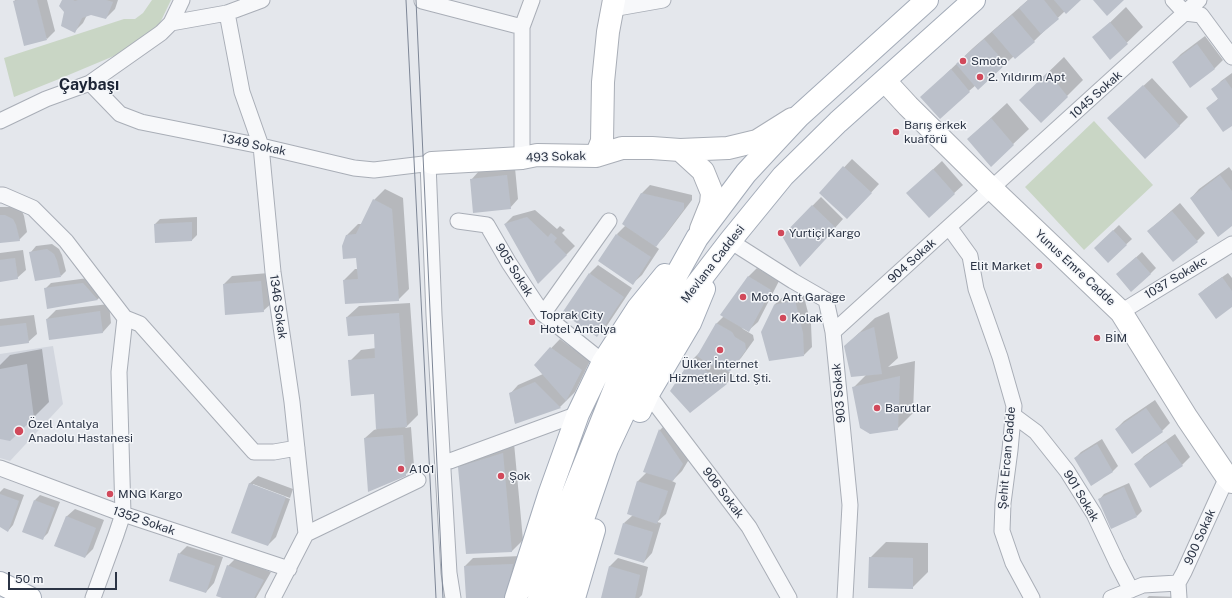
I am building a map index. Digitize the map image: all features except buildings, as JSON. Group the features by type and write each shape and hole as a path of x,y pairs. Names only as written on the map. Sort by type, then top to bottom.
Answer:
{"main road":[{"name":"Mevlana Caddesi","path":"539,598 570,501 619,378 697,238 746,173 799,116 927,0"},
{"name":"Mevlana Caddesi","path":"556,598 607,449 651,355 677,310 730,241 783,176 838,122 974,0"},
{"path":"596,156 602,141 603,82 613,5"},
{"name":"Yunus Emre Cadde","path":"885,81 908,106 992,189 1121,312 1187,418 1229,480"},
{"name":"493 Sokak","path":"430,163 522,158 537,155 596,156 622,148 680,150 728,148 757,141 799,116"},
{"path":"516,598 549,495 578,414 603,362 638,308 697,238 711,204 712,193 703,171 680,150"},
{"path":"574,598 601,504 623,445 648,394 690,323 717,259"},
{"path":"0,583 30,598"}],"street":[{"path":"0,121 46,99 90,83 161,33 171,23 182,0"},
{"path":"171,23 227,13 262,0"},
{"path":"522,158 522,27 532,0"},
{"path":"613,5 663,0"},
{"path":"1173,0 1185,13 1201,15 1232,57"},
{"name":"1045 Sokak","path":"992,189 1199,0"},
{"path":"422,1 522,27"},
{"name":"1346 Sokak","path":"227,13 242,92 261,146 273,272 292,402 306,534"},
{"name":"1349 Sokak","path":"90,83 120,114 148,123 261,146 354,168 374,170 430,163"},
{"path":"430,163 434,314 449,573 453,598"},
{"name":"904 Sokak","path":"833,332 992,189"},
{"path":"0,195 32,208 66,241 125,318 140,324 254,452 274,452 297,448"},
{"name":"905 Sokak","path":"458,221 487,225 542,314 603,362"},
{"path":"542,314 609,221"},
{"name":"Şehit Ercan Cadde","path":"949,227 970,256 976,289 1000,356 1014,406 1003,503 1002,531 1013,562 1032,598"},
{"name":"903 Sokak","path":"730,241 826,300 833,332 850,505 845,598"},
{"name":"1037 Sokakc","path":"1121,312 1232,244"},
{"path":"93,598 123,514 120,372 125,318"},
{"name":"906 Sokak","path":"648,394 750,527 788,598"},
{"path":"450,461 578,414"},
{"name":"901 Sokak","path":"1013,415 1036,432 1067,472 1094,514 1116,563 1131,590"},
{"name":"1352 Sokak","path":"0,468 123,514 289,569"},
{"path":"273,598 306,534 418,480"},
{"name":"900 Sokak","path":"1178,583 1229,480"},
{"path":"1111,598 1143,585 1178,583 1179,598"}],"shaded area":[{"name":"Özel Antalya Anadolu Hastanesi","path":"53,346 63,404 10,461 0,458 0,354"}],"green space":[{"path":"152,0 171,0 159,25 121,53 14,97 4,58 124,19 135,19 143,13"},
{"path":"1094,121 1153,185 1084,250 1025,187"}],"tram line":[{"path":"406,0 436,598"},
{"path":"416,0 443,598"}],"place":[{"name":"Smoto","path":"963,61"},
{"name":"2. Yıldırım Apt","path":"980,77"},
{"name":"Barış erkek kuaförü","path":"896,132"},
{"name":"Yurtiçi Kargo","path":"781,233"},
{"name":"Elit Market","path":"1039,266"},
{"name":"Moto Ant Garage","path":"743,297"},
{"name":"Kolak","path":"783,318"},
{"name":"Toprak City Hotel Antalya","path":"532,322"},
{"name":"BİM","path":"1097,338"},
{"name":"Ülker İnternet Hizmetleri Ltd. Şti.","path":"720,350"},
{"name":"Barutlar","path":"877,408"},
{"name":"Özel Antalya Anadolu Hastanesi","path":"19,431"},
{"name":"A101","path":"401,469"},
{"name":"Şok","path":"501,476"},
{"name":"MNG Kargo","path":"110,494"}],"district":[{"name":"Çaybaşı","path":"89,85"}]}
